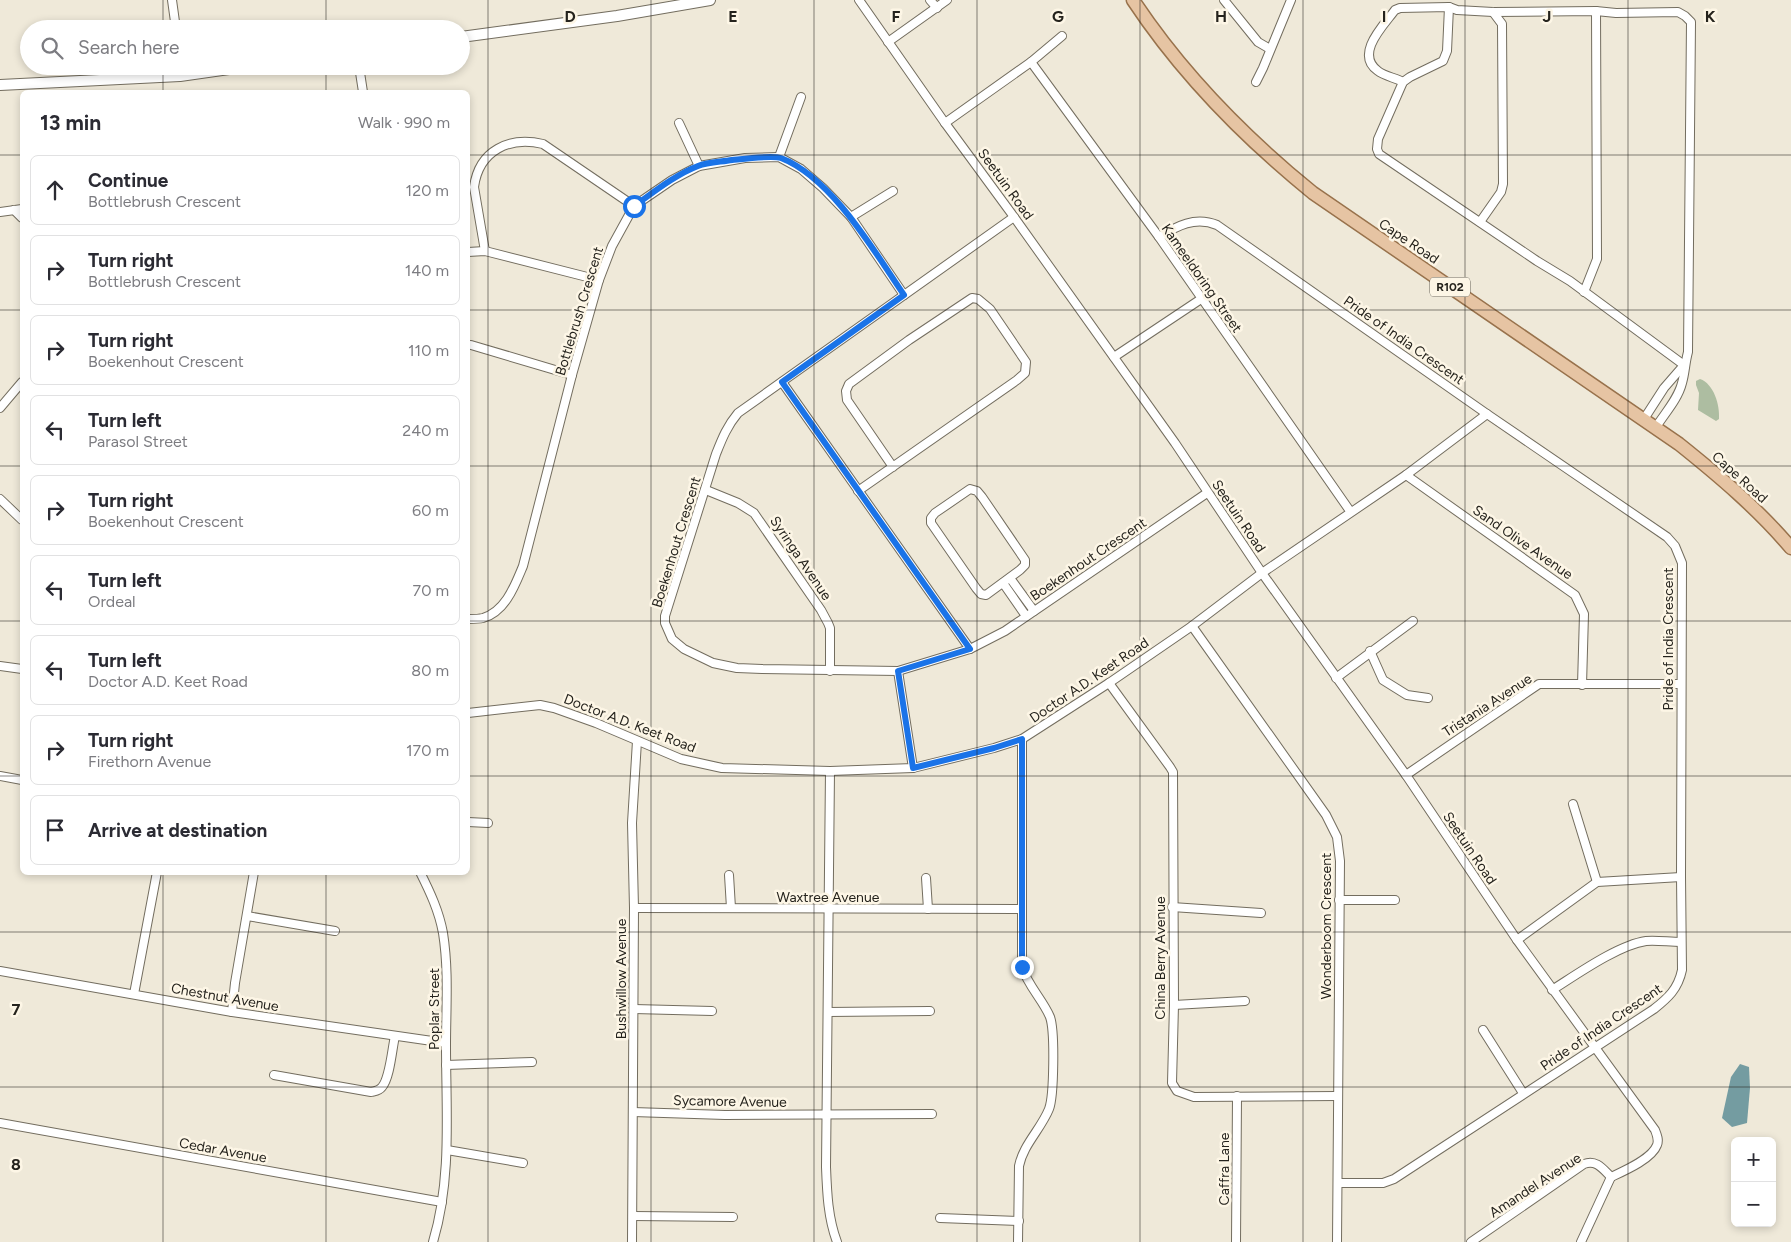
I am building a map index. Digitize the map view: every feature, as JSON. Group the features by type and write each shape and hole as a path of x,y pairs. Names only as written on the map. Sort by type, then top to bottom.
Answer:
{"main road":[{"name":"Cape Road","path":"1133,0 1175,58 1205,93 1242,131 1292,176 1352,221 1656,426 1719,476 1791,548"}],"street":[{"path":"172,0 175,20"},
{"path":"470,36 617,16 710,0"},
{"name":"Seetuin Road","path":"859,0 1175,443 1262,573 1406,775 1552,990 1655,1130 1658,1143 1655,1149 1646,1158 1611,1177"},
{"path":"930,0 937,8"},
{"path":"888,42 947,0"},
{"path":"1224,0 1258,42 1270,49"},
{"path":"1256,82 1290,0"},
{"path":"1449,7 1447,51 1444,61 1410,77 1404,82 1378,139 1377,149 1379,154 1584,292 1684,365"},
{"path":"1404,82 1374,69 1368,52 1372,41 1398,8 1449,7 1458,10 1493,12 1678,12 1691,22 1689,342 1680,390 1656,426"},
{"path":"1584,292 1597,259 1596,11"},
{"path":"1480,222 1501,192 1503,184 1502,24 1493,12"},
{"path":"945,123 1031,62 1062,36"},
{"name":"Kameeldoring Street","path":"1031,62 1159,237 1200,299 1350,511"},
{"path":"0,85 129,75"},
{"path":"360,75 363,90"},
{"path":"801,97 779,157 801,169 823,188 851,217 904,295"},
{"path":"679,123 699,166"},
{"path":"485,251 474,187 475,180 489,154 502,146 527,142 543,144 634,206"},
{"name":"Bottlebrush Crescent","path":"470,619 483,618 495,612 506,602 523,566 572,375 599,280 612,246 634,206 672,180 699,166 745,158 779,157"},
{"path":"851,217 892,191"},
{"path":"0,212 20,209"},
{"path":"14,210 20,216"},
{"name":"Boekenhout Crescent","path":"1014,217 782,382 731,421 716,454 665,616 665,623 672,639 684,649 713,663 737,668 898,671 970,649 1005,631 1207,493"},
{"name":"Pride of India Crescent","path":"1159,237 1186,223 1203,221 1217,225 1667,537 1675,546 1682,563 1680,684 1682,970 1681,978 1675,990 1668,998 1595,1048 1523,1093 1394,1179 1383,1183 1338,1183"},
{"path":"470,252 485,251 599,280"},
{"path":"858,491 893,467 1017,380 1025,373 1026,362 990,309 978,299 972,298 849,384 847,400 893,467"},
{"path":"1114,356 1153,332 1200,299"},
{"path":"471,345 572,375"},
{"path":"1644,419 1664,388 1684,365"},
{"path":"782,382 970,649"},
{"path":"0,408 20,384"},
{"name":"Doctor A.D. Keet Road","path":"470,713 540,704 596,723 681,759 722,768 830,771 913,768 994,748 1022,739 1109,683 1192,626 1262,573 1350,511 1406,475 1488,414"},
{"name":"Sand Olive Avenue","path":"1406,475 1575,595 1584,614 1582,685"},
{"name":"Syringa Avenue","path":"706,490 738,503 754,513 821,610 830,628 830,671"},
{"path":"966,491 977,491 1024,557 1024,567 1010,578 986,595 979,592 933,528 931,518 935,513 966,491"},
{"path":"0,499 20,518"},
{"path":"1010,578 1034,610"},
{"path":"1003,583 1026,616"},
{"path":"1336,678 1413,621"},
{"name":"Wonderboom Crescent","path":"1192,626 1332,826 1337,838 1339,850 1337,1242"},
{"path":"1370,652 1383,680 1407,695 1416,698 1428,698"},
{"path":"0,666 20,670"},
{"path":"898,671 913,768"},
{"name":"China Berry Avenue","path":"1109,683 1173,772 1172,907 1174,1005 1172,1083 1182,1094 1194,1097 1337,1096"},
{"name":"Tristania Avenue","path":"1406,775 1539,684 1680,684"},
{"path":"1416,698 1417,707"},
{"path":"1018,1242 1018,1166 1020,1158 1042,1125 1050,1107 1052,1092 1051,1020 1027,980 1022,967 1021,909 1024,769 1022,739"},
{"name":"Bushwillow Avenue","path":"632,1242 634,908 632,822 638,741"},
{"path":"830,771 827,1196 831,1225 837,1242"},
{"path":"0,776 20,780"},
{"path":"1573,804 1597,882"},
{"path":"470,822 488,823"},
{"path":"134,994 155,875"},
{"path":"232,1012 235,983 254,875"},
{"name":"Poplar Street","path":"421,875 436,905 442,932 446,959 448,998 446,1043 447,1150 442,1202 435,1242"},
{"path":"729,875 731,908"},
{"path":"1517,940 1597,882 1680,877"},
{"path":"926,878 928,909"},
{"path":"1339,900 1395,900"},
{"path":"1172,907 1261,912"},
{"name":"Waxtree Avenue","path":"634,908 1021,909"},
{"path":"247,916 336,931"},
{"path":"1552,990 1604,958 1629,947 1645,942 1681,942"},
{"name":"Chestnut Avenue","path":"0,971 232,1012 446,1043"},
{"path":"1174,1005 1245,1001"},
{"path":"634,1009 712,1011"},
{"path":"828,1012 930,1011"},
{"path":"1483,1030 1523,1093"},
{"path":"274,1075 371,1092 376,1091 381,1089 385,1080 395,1036"},
{"path":"446,1065 532,1062"},
{"name":"Caffra Lane","path":"1236,1242 1237,1096"},
{"name":"Sycamore Avenue","path":"633,1112 725,1115 827,1114"},
{"path":"827,1114 932,1114"},
{"name":"Cedar Avenue","path":"0,1123 442,1202"},
{"path":"447,1150 522,1163"},
{"name":"Amandel Avenue","path":"1471,1242 1584,1164 1593,1162 1598,1164 1611,1177"},
{"path":"1581,1242 1611,1177"},
{"path":"633,1216 733,1217"},
{"path":"940,1218 1019,1221"}],"green space":[{"path":"1700,379 1709,385 1715,396 1719,413 1719,419 1716,421 1698,410 1699,393 1696,381"}],"water":[{"path":"1740,1064 1749,1067 1750,1088 1747,1123 1732,1127 1722,1118 1731,1077"}],"route":[{"path":"634,206 672,180 699,166 745,158 779,157 801,169 823,188 851,217 904,295 782,382 970,649 898,671 913,768 1022,739 1024,769 1021,909 1022,967"}]}
